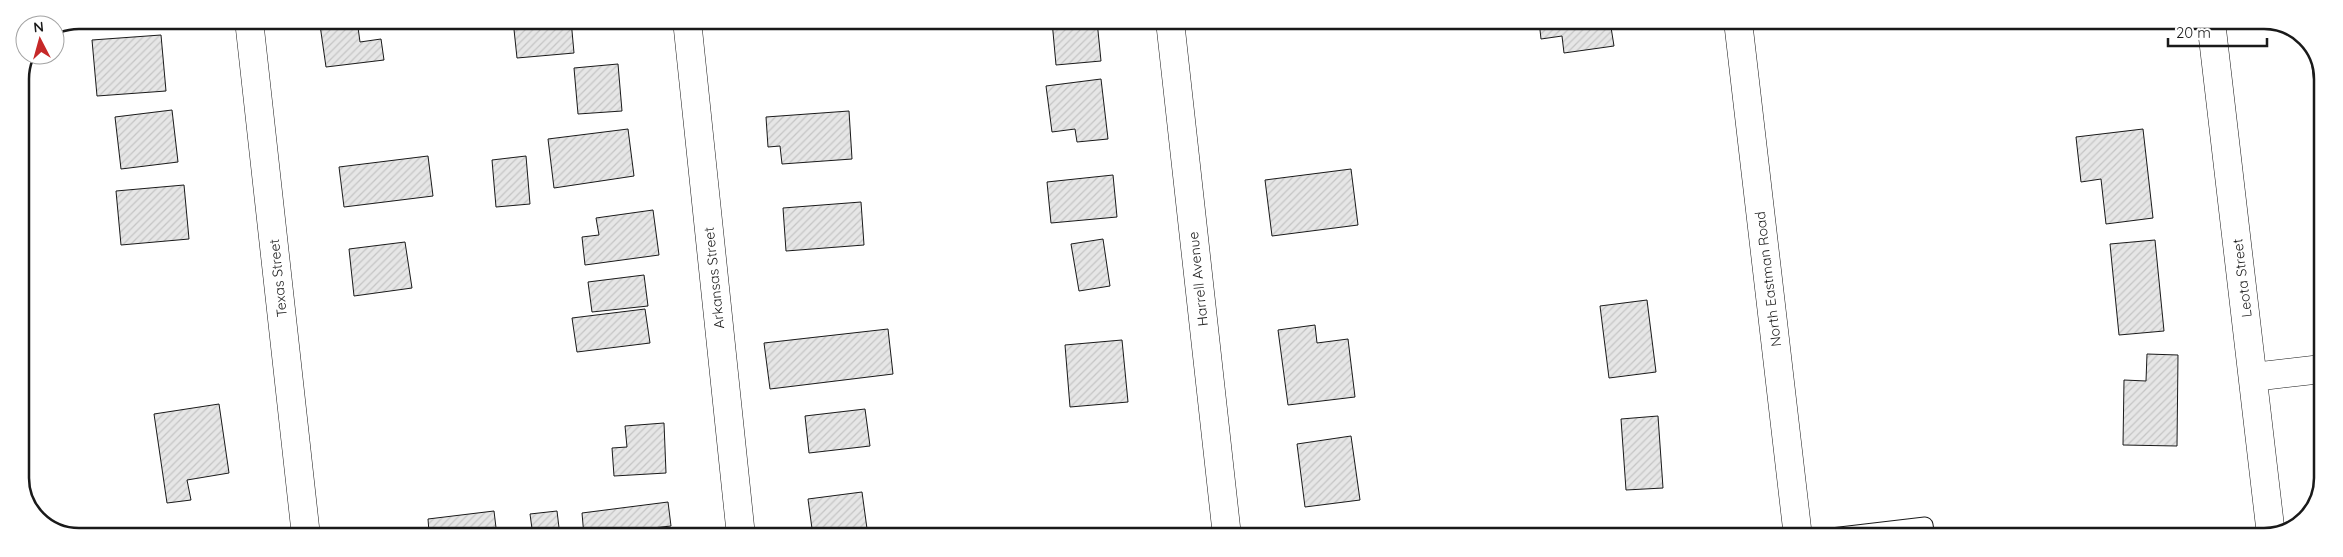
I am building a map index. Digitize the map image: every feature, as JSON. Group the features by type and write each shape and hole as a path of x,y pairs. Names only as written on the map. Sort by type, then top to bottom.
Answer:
{"street":[{"name":"Texas Street","path":"250,29 305,528"},
{"name":"Arkansas Street","path":"688,29 740,528"},
{"name":"Harrell Avenue","path":"1171,29 1226,528"},
{"name":"North Eastman Road","path":"1739,29 1797,528"},
{"name":"Leota Street","path":"2212,29 2270,528"},
{"path":"2253,377 2314,370"}],"lane":[{"path":"1900,528 1925,525 1926,528"}],"building":[{"path":"321,29 358,29 360,42 381,39 384,60 326,67"},
{"path":"514,29 572,29 574,53 517,58"},
{"path":"1053,29 1098,29 1101,61 1056,65"},
{"path":"1540,29 1611,29 1614,46 1564,53 1562,36 1541,39"},
{"path":"161,35 166,91 97,96 92,40"},
{"path":"618,64 622,111 578,114 574,68"},
{"path":"1101,79 1108,139 1077,142 1075,129 1052,132 1046,86"},
{"path":"172,110 178,162 121,169 115,117"},
{"path":"849,111 852,159 782,164 780,146 768,147 766,117"},
{"path":"628,129 634,176 554,188 548,139"},
{"path":"2143,129 2153,218 2106,224 2101,179 2081,182 2076,137"},
{"path":"428,156 433,196 344,207 339,167"},
{"path":"526,156 530,204 496,207 492,160"},
{"path":"1351,169 1358,225 1272,236 1265,180"},
{"path":"1113,175 1117,217 1051,223 1047,182"},
{"path":"184,185 189,239 121,245 116,191"},
{"path":"861,202 864,245 786,251 783,208"},
{"path":"653,210 659,255 585,265 582,237 599,235 596,218"},
{"path":"1103,239 1110,286 1079,291 1071,244"},
{"path":"2155,240 2164,331 2119,335 2110,244"},
{"path":"405,242 412,288 354,296 349,249"},
{"path":"644,275 648,306 592,312 588,282"},
{"path":"1647,300 1656,372 1609,378 1600,306"},
{"path":"645,309 650,343 577,352 572,318"},
{"path":"1315,325 1317,343 1348,339 1355,397 1288,405 1278,330"},
{"path":"888,329 893,374 770,389 764,343"},
{"path":"1122,340 1128,402 1070,407 1065,345"},
{"path":"2147,354 2178,355 2177,446 2123,445 2124,380 2146,381"},
{"path":"219,404 229,473 187,480 191,500 167,503 154,414"},
{"path":"865,409 870,446 809,453 805,416"},
{"path":"1658,416 1663,488 1626,490 1621,419"},
{"path":"664,423 666,473 614,476 612,448 627,447 625,426"},
{"path":"1351,436 1360,500 1305,507 1297,444"},
{"path":"862,492 867,528 812,528 808,499"},
{"path":"668,502 671,526 653,528 583,528 582,513"},
{"path":"494,511 496,528 429,528 428,519"},
{"path":"557,511 559,528 532,528 530,514"}]}
